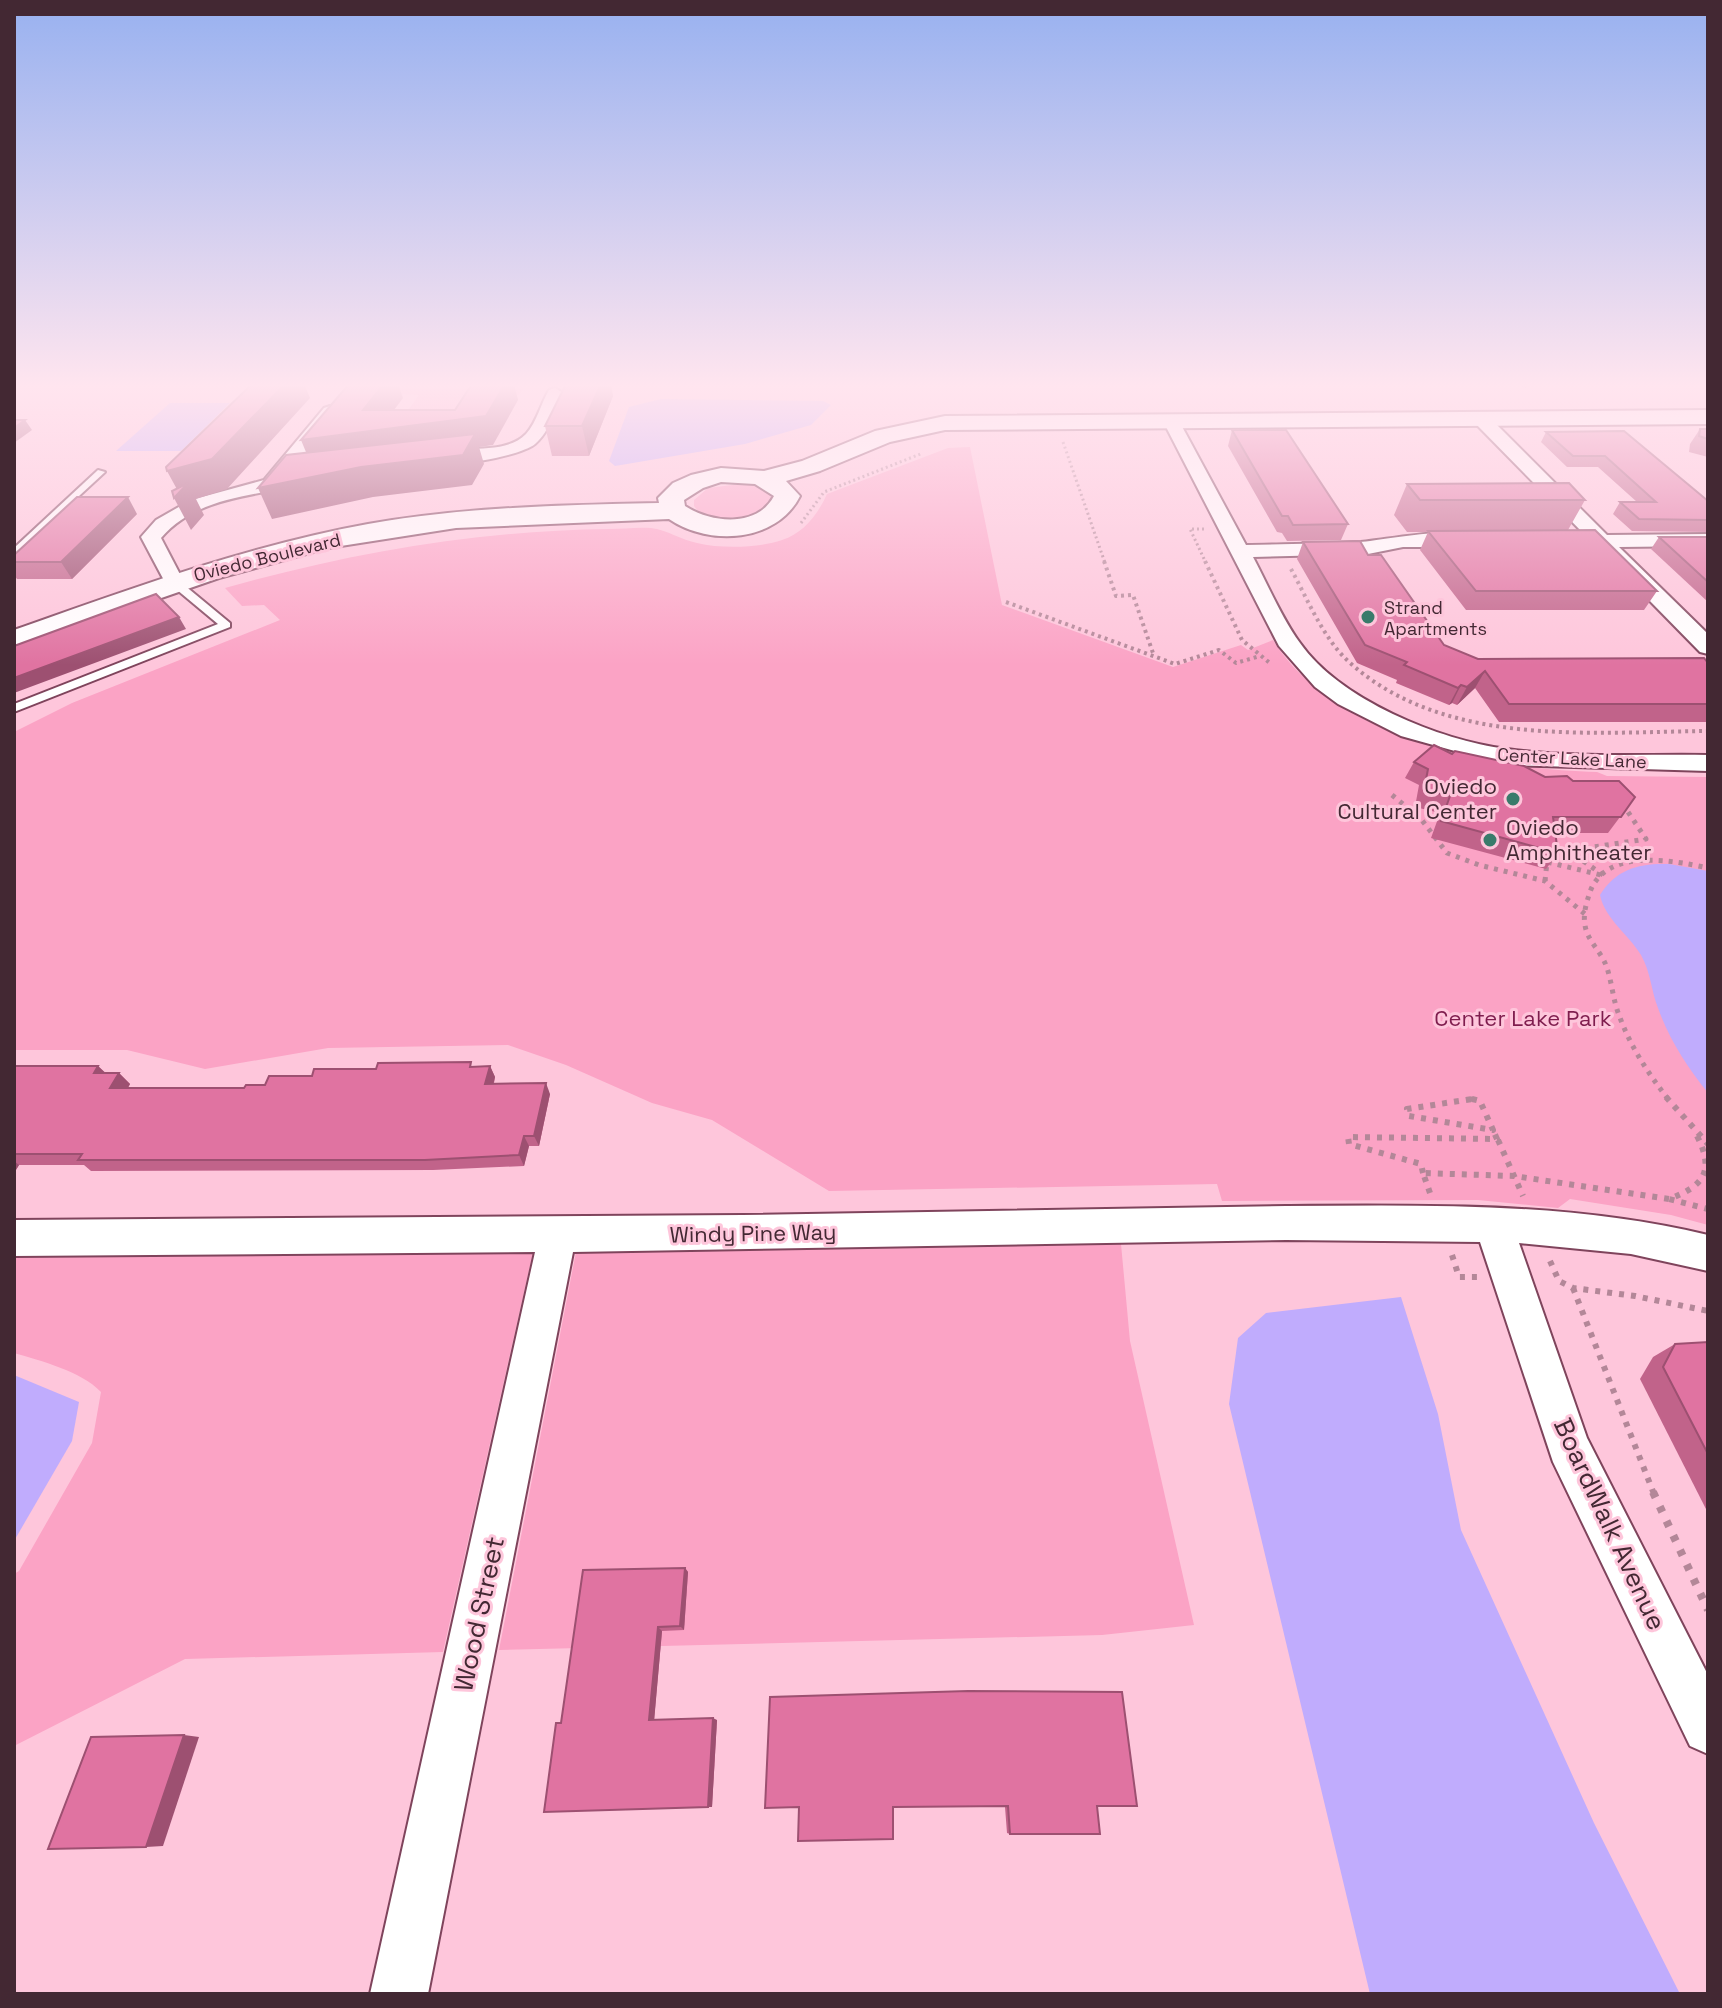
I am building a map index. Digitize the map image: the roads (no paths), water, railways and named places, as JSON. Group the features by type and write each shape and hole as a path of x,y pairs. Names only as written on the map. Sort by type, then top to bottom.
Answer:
{"street":[{"path":"269,486 276,478"},
{"path":"170,576 151,537 158,526 179,512 213,498 316,478"},
{"path":"709,478 681,488 674,503 682,519 701,526 751,525 772,518 784,508 775,486"},
{"path":"734,478 775,486 800,478"},
{"name":"Center Lake Lane","path":"1202,478 1290,646 1323,682 1346,699 1410,731 1505,757 1708,763"},
{"path":"1540,478 1708,647"},
{"name":"Oviedo Boulevard","path":"14,621 170,576 401,527 515,514 674,503"},
{"path":"1541,541 1708,540"},
{"path":"1241,551 1361,549 1403,541 1480,541"},
{"name":"Oviedo Boulevard","path":"14,640 170,576"},
{"name":"Windy Pine Way","path":"14,1238 800,1233 1299,1223 1493,1224"},
{"path":"1493,1224 1670,1242 1708,1253"},
{"name":"BoardWalk Avenue","path":"1493,1224 1568,1447 1708,1728"},
{"name":"Wood Street","path":"399,1994 558,1234"}],"lane":[{"path":"14,553 95,478"},
{"path":"14,708 226,625 170,576"}],"place":[{"name":"Strand Apartments","path":"1368,617"},
{"name":"Oviedo Cultural Center","path":"1513,799"},
{"name":"Oviedo Amphitheater","path":"1490,840"}],"park label":[{"name":"Center Lake Park","path":"1523,1018"}]}
